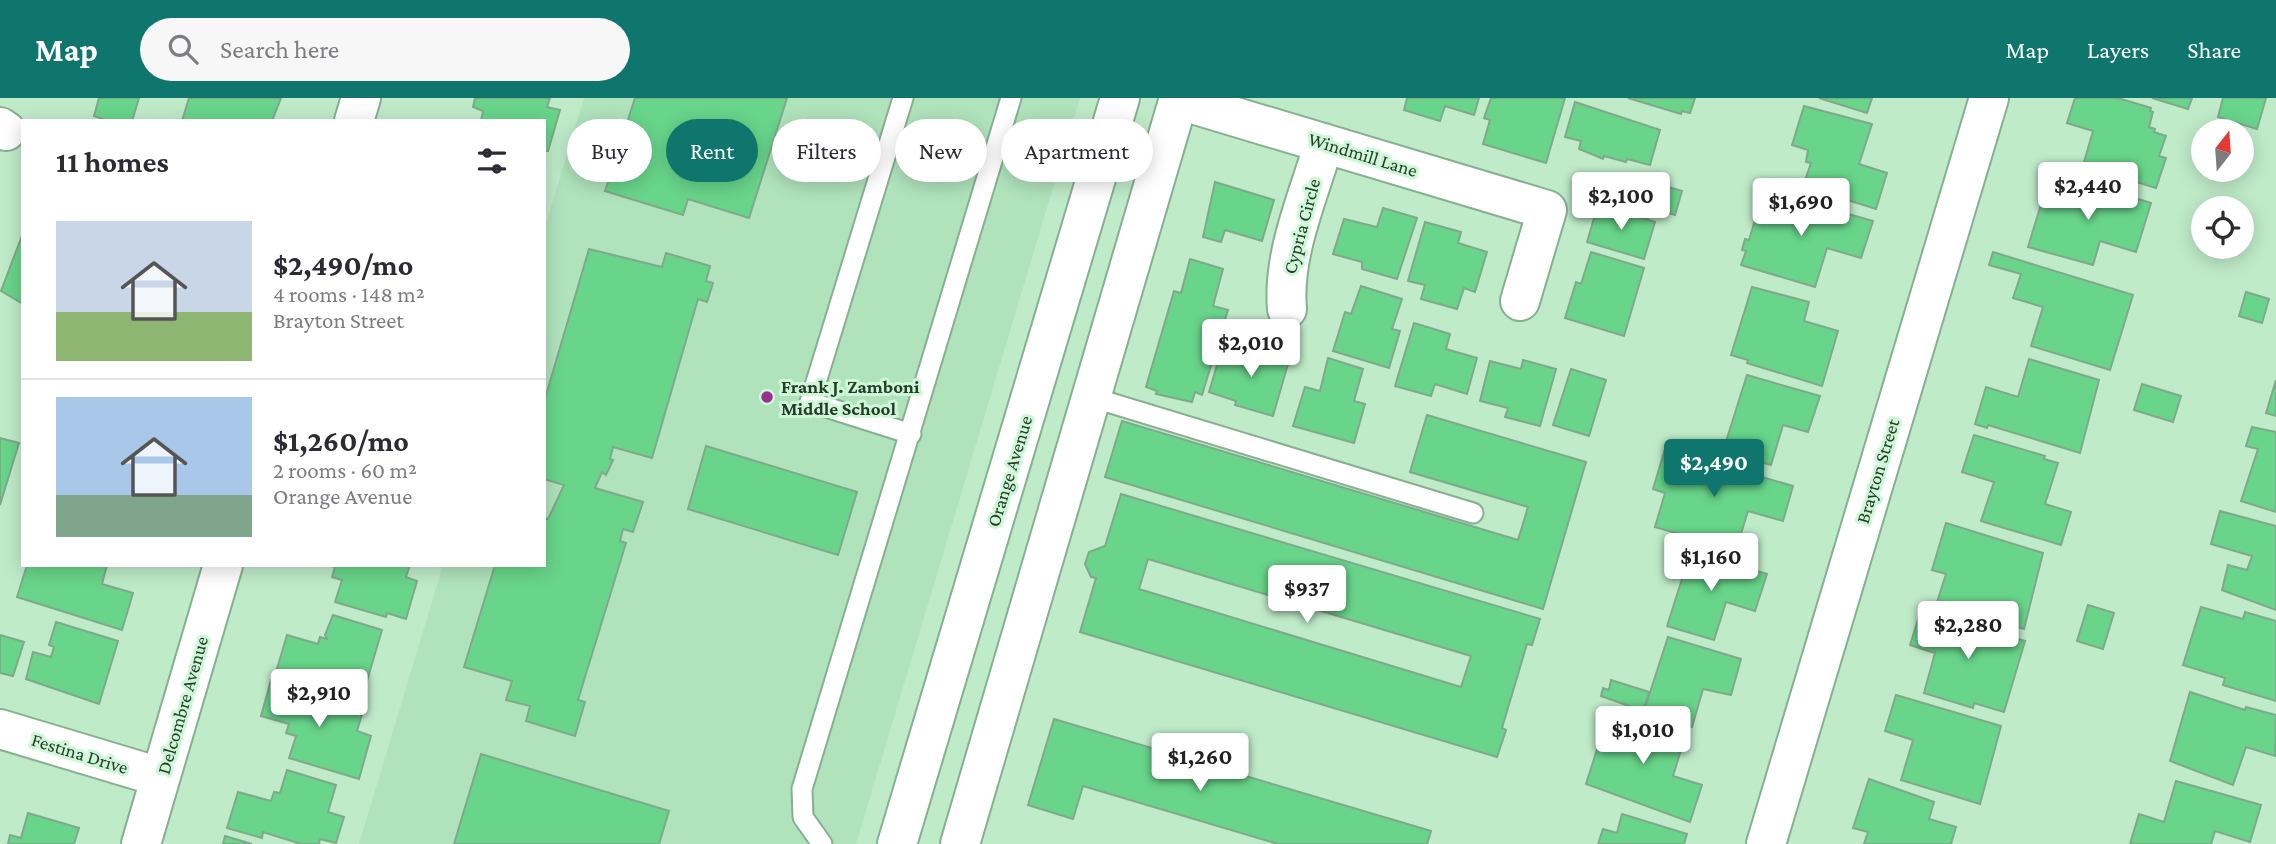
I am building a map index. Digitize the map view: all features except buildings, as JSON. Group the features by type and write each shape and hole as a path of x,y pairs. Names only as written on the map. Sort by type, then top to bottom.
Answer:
{"street":[{"path":"355,119 361,98"},
{"name":"Orange Avenue","path":"897,844 1120,98"},
{"name":"Brayton Street","path":"1766,844 1989,98"},
{"path":"960,844 1179,99"},
{"name":"Windmill Lane","path":"1179,99 1546,210 1520,301"},
{"name":"Cypria Circle","path":"1287,309 1285,287 1289,265 1324,143"},
{"name":"Delcombre Avenue","path":"141,844 222,567"},
{"name":"Festina Drive","path":"0,729 160,777"}],"lane":[{"path":"903,98 810,402 911,434"},
{"path":"822,844 803,817 803,789 1011,98"},
{"path":"1091,397 1473,513"}],"shaded area":[{"name":"Frank J. Zamboni Middle School","path":"584,98 1080,98 1074,119 1001,119 1001,182 1055,182 856,844 359,844 442,567 546,567 546,223 567,154 567,182 652,182 652,119 578,119"}],"place":[{"name":"Frank J. Zamboni Middle School","path":"767,397"}]}
